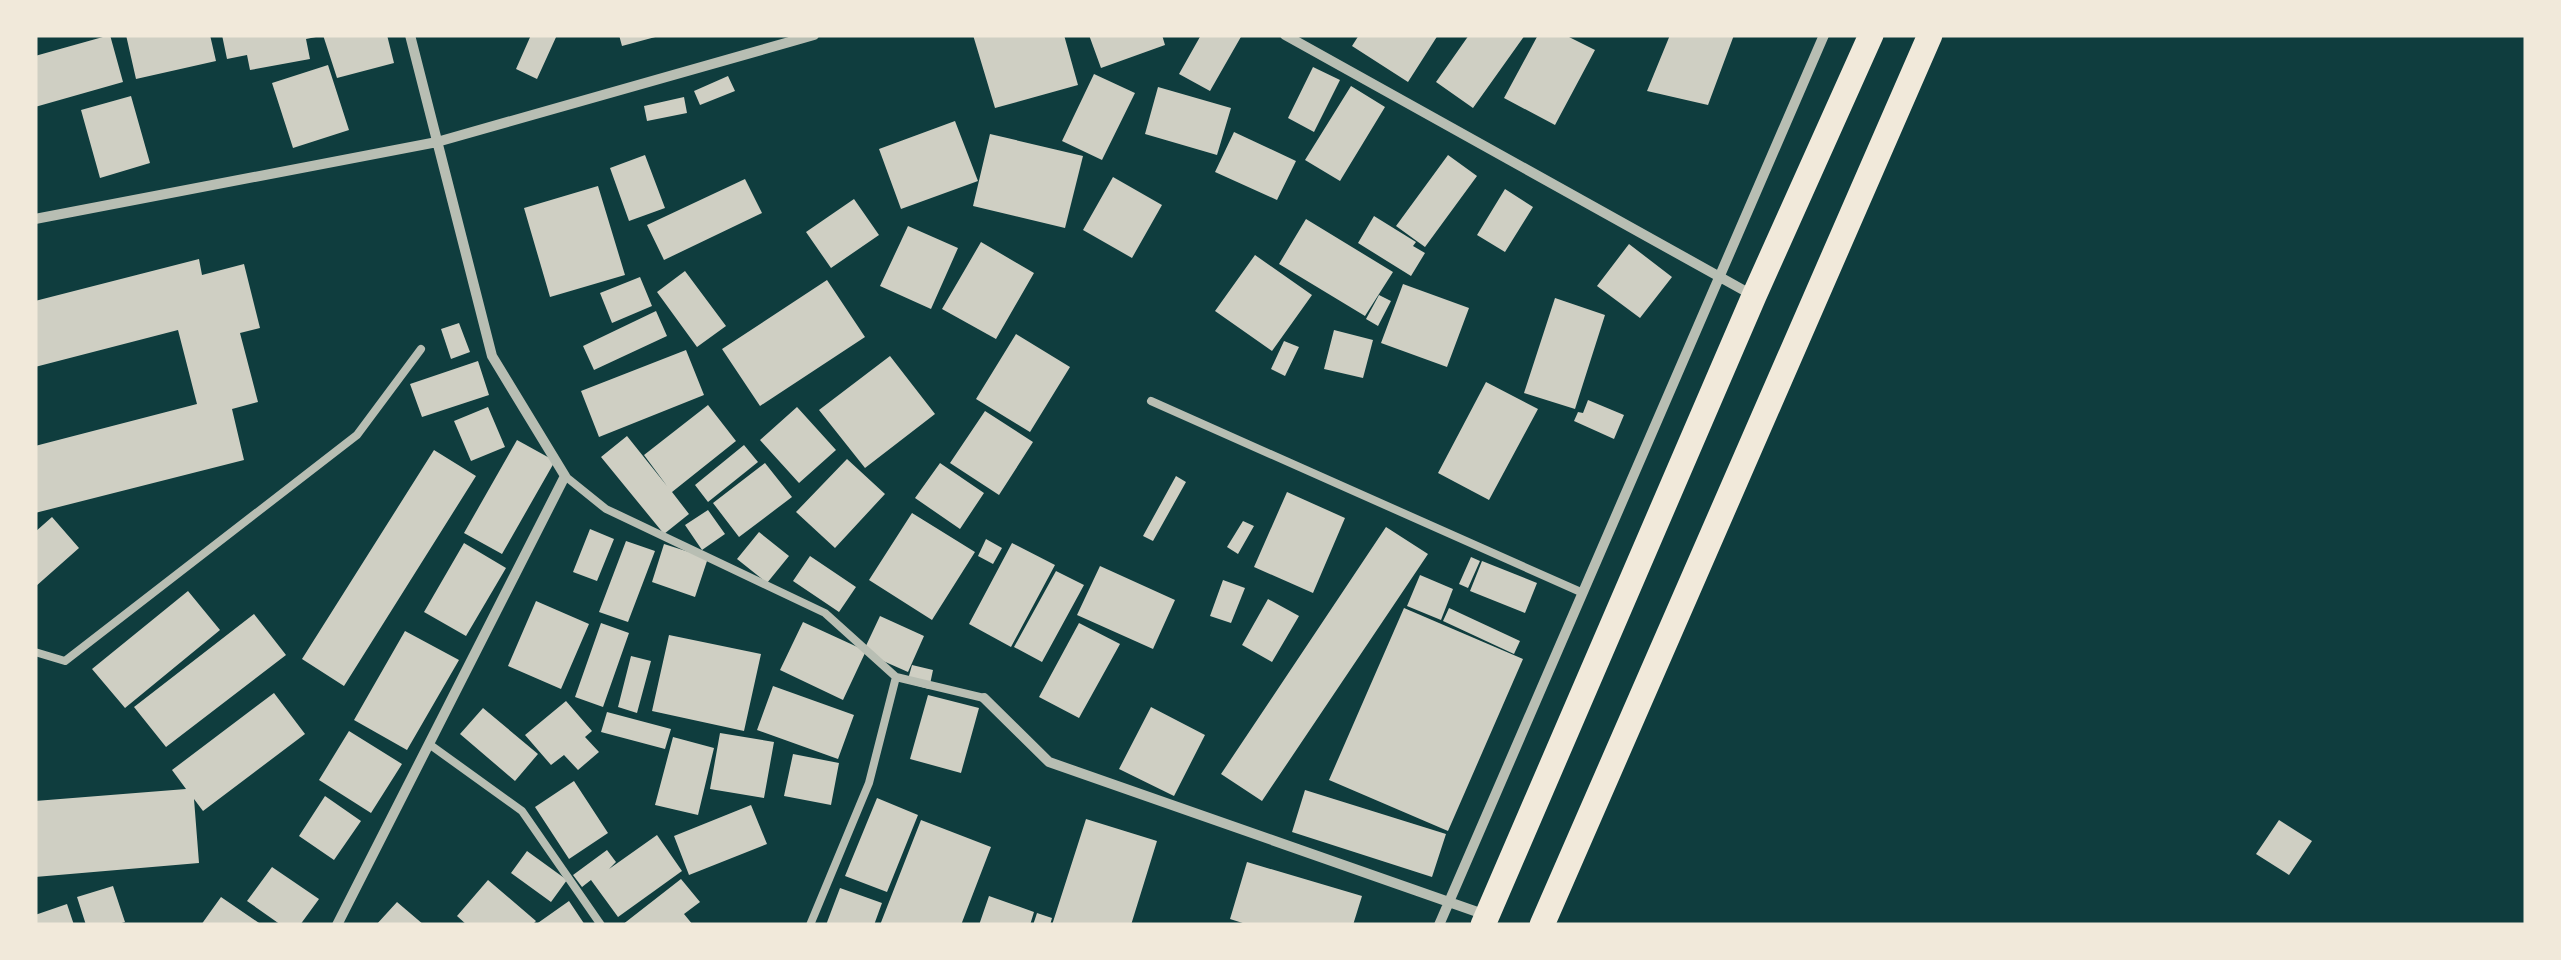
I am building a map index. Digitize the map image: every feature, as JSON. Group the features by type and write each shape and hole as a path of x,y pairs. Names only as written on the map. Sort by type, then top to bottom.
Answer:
{"highway":[{"path":"1485,920 1871,35"},
{"path":"1542,925 1930,35"}],"street":[{"path":"337,925 564,476 492,356 410,35"},
{"path":"35,219 436,142 814,35"},
{"path":"1285,35 1754,296"},
{"path":"1439,925 1824,35"},
{"path":"984,698 1050,762 1449,902 1485,920"}],"lane":[{"path":"35,652 65,662 357,435 420,348"},
{"path":"1151,401 1582,593"},
{"path":"564,476 606,509 825,613 896,677 984,698"},
{"path":"810,925 870,783 896,677"},
{"path":"429,744 522,810 601,925"}],"building":[{"path":"110,35 123,82 35,107 35,56"},
{"path":"126,35 210,35 216,61 136,79"},
{"path":"222,35 316,37 306,39 310,59 250,70 247,55 227,59"},
{"path":"323,35 387,35 394,63 337,78"},
{"path":"531,35 557,35 537,79 516,69"},
{"path":"619,35 659,35 659,36 622,46"},
{"path":"973,35 1064,35 1078,85 995,108"},
{"path":"1089,35 1162,35 1165,45 1101,68"},
{"path":"1201,35 1242,35 1210,91 1179,74"},
{"path":"1359,35 1438,35 1408,82 1352,46"},
{"path":"1469,35 1525,35 1473,108 1436,82"},
{"path":"1538,35 1565,35 1595,50 1555,125 1504,98"},
{"path":"1670,35 1734,35 1708,105 1647,91"},
{"path":"328,65 349,130 293,148 272,83"},
{"path":"1313,67 1340,80 1314,132 1288,118"},
{"path":"1094,74 1135,93 1102,160 1062,141"},
{"path":"728,76 735,91 700,105 694,91"},
{"path":"1351,86 1385,107 1340,181 1305,160"},
{"path":"1158,87 1231,108 1217,155 1145,134"},
{"path":"131,96 150,163 100,178 81,110"},
{"path":"684,97 687,113 647,121 644,106"},
{"path":"955,121 978,181 901,209 879,149"},
{"path":"1234,132 1296,161 1277,200 1215,172"},
{"path":"990,134 1083,156 1065,228 973,206"},
{"path":"645,155 665,208 629,221 610,168"},
{"path":"1448,155 1477,176 1425,247 1396,226"},
{"path":"1113,177 1162,205 1132,258 1083,230"},
{"path":"745,179 762,213 664,260 647,225"},
{"path":"598,186 625,275 550,297 524,208"},
{"path":"1505,189 1533,207 1505,252 1477,235"},
{"path":"854,199 879,235 831,268 806,232"},
{"path":"1374,216 1416,242 1413,246 1425,253 1411,276 1358,243"},
{"path":"1306,219 1393,272 1365,316 1279,264"},
{"path":"908,226 958,248 931,309 880,286"},
{"path":"981,242 1034,273 996,339 942,309"},
{"path":"1629,244 1672,277 1640,318 1597,286"},
{"path":"1255,255 1312,295 1272,351 1215,311"},
{"path":"199,259 202,275 244,264 260,328 240,333 258,402 232,409 244,460 35,513 35,446 197,404 178,330 35,367 35,301"},
{"path":"685,271 726,326 697,347 657,292"},
{"path":"640,277 652,306 612,323 600,293"},
{"path":"827,280 865,337 760,406 722,349"},
{"path":"1403,284 1469,308 1447,367 1381,343"},
{"path":"1379,295 1391,301 1378,326 1366,319"},
{"path":"1555,298 1605,315 1575,409 1524,393"},
{"path":"656,311 667,336 594,370 583,346"},
{"path":"459,323 470,352 451,359 441,329"},
{"path":"1334,330 1373,340 1363,378 1324,369"},
{"path":"1016,334 1070,367 1030,432 976,399"},
{"path":"1284,341 1299,347 1285,376 1271,369"},
{"path":"686,350 704,395 599,437 581,391"},
{"path":"890,356 935,414 865,468 819,410"},
{"path":"478,361 489,395 422,417 410,384"},
{"path":"1486,382 1538,409 1489,500 1438,473"},
{"path":"1588,400 1624,415 1614,439 1574,421 1578,412 1583,413"},
{"path":"708,405 736,441 672,492 689,514 664,534 601,457 627,436 667,486 644,455"},
{"path":"488,407 505,447 471,461 454,421"},
{"path":"797,407 836,450 799,483 760,440"},
{"path":"985,411 1033,442 999,495 950,463"},
{"path":"517,440 555,461 502,554 464,533"},
{"path":"744,445 758,462 708,502 695,485"},
{"path":"434,450 476,476 344,686 302,659"},
{"path":"847,459 885,494 835,548 796,512"},
{"path":"765,463 792,497 739,537 713,503"},
{"path":"940,463 984,493 960,529 915,498"},
{"path":"1176,476 1186,482 1153,541 1143,536"},
{"path":"1287,492 1345,518 1313,593 1254,567"},
{"path":"708,510 725,534 702,550 685,525"},
{"path":"912,513 975,552 932,620 869,580"},
{"path":"52,517 79,548 35,587 35,532"},
{"path":"1243,521 1254,526 1238,554 1227,547"},
{"path":"1386,527 1428,554 1262,801 1221,774"},
{"path":"590,529 614,539 597,581 573,572"},
{"path":"759,532 789,556 767,583 737,559"},
{"path":"986,539 1002,548 993,564 978,556"},
{"path":"626,541 655,551 628,622 599,612"},
{"path":"464,543 506,568 466,636 424,612"},
{"path":"1012,543 1055,565 1011,647 969,624"},
{"path":"664,544 708,558 695,597 652,582"},
{"path":"810,556 856,587 839,612 793,581"},
{"path":"1471,557 1480,561 1468,588 1459,584"},
{"path":"1482,561 1537,583 1525,613 1470,591"},
{"path":"1100,566 1175,600 1153,649 1077,615"},
{"path":"1056,571 1084,585 1042,662 1014,647"},
{"path":"1420,575 1453,589 1441,620 1407,606"},
{"path":"1223,580 1245,588 1231,623 1210,616"},
{"path":"188,591 220,630 125,708 92,669"},
{"path":"1268,599 1299,616 1272,662 1242,645"},
{"path":"536,601 589,624 561,689 508,666"},
{"path":"1404,608 1523,659 1448,831 1329,780"},
{"path":"1449,608 1520,641 1514,654 1443,621"},
{"path":"254,614 286,655 166,747 134,707"},
{"path":"880,616 924,636 908,672 865,653 843,700 780,670 803,622 864,650"},
{"path":"601,623 629,633 603,707 575,697"},
{"path":"1079,623 1120,644 1079,718 1039,697"},
{"path":"405,631 459,660 407,750 354,720"},
{"path":"669,635 761,654 744,731 652,711"},
{"path":"631,656 651,661 637,713 618,707"},
{"path":"912,665 933,670 929,689 907,683"},
{"path":"773,686 854,715 838,759 757,730"},
{"path":"274,693 305,734 203,811 194,799 199,863 35,877 35,801 186,789 172,770"},
{"path":"928,695 979,708 961,773 910,759"},
{"path":"566,701 592,731 585,737 599,752 578,770 564,755 551,765 525,735"},
{"path":"1151,707 1205,735 1174,796 1119,769"},
{"path":"483,708 538,754 515,781 460,734"},
{"path":"607,712 671,729 665,749 601,732"},
{"path":"349,731 402,764 371,813 319,780"},
{"path":"720,733 774,742 764,798 710,789"},
{"path":"673,737 714,748 698,815 655,805"},
{"path":"793,754 839,763 831,805 784,796"},
{"path":"574,781 608,833 569,859 535,807"},
{"path":"1305,790 1446,834 1432,877 1292,832"},
{"path":"325,796 361,821 334,860 299,836"},
{"path":"877,798 918,815 887,892 845,876"},
{"path":"751,805 767,844 689,875 674,836"},
{"path":"1086,819 1157,841 1131,925 1052,925"},
{"path":"921,820 991,847 961,925 880,925"},
{"path":"2279,820 2312,841 2289,875 2256,854"},
{"path":"657,835 682,871 618,917 591,880 582,887 573,875 607,850 616,862 609,869"},
{"path":"527,851 567,880 551,902 511,873"},
{"path":"1247,862 1362,896 1353,925 1249,925 1230,919"},
{"path":"272,867 319,899 300,925 281,925 247,901"},
{"path":"681,879 700,902 684,914 693,925 622,925"},
{"path":"488,880 536,921 532,925 467,925 457,916"},
{"path":"113,886 125,922 86,925 77,897"},
{"path":"840,888 882,903 874,925 826,925"},
{"path":"989,896 1034,912 1030,925 979,925"},
{"path":"221,897 262,925 201,925"},
{"path":"569,901 585,925 535,925"},
{"path":"397,902 424,925 376,925"},
{"path":"67,904 74,925 35,925 35,915"},
{"path":"1037,913 1052,918 1050,925 1033,925"}]}
